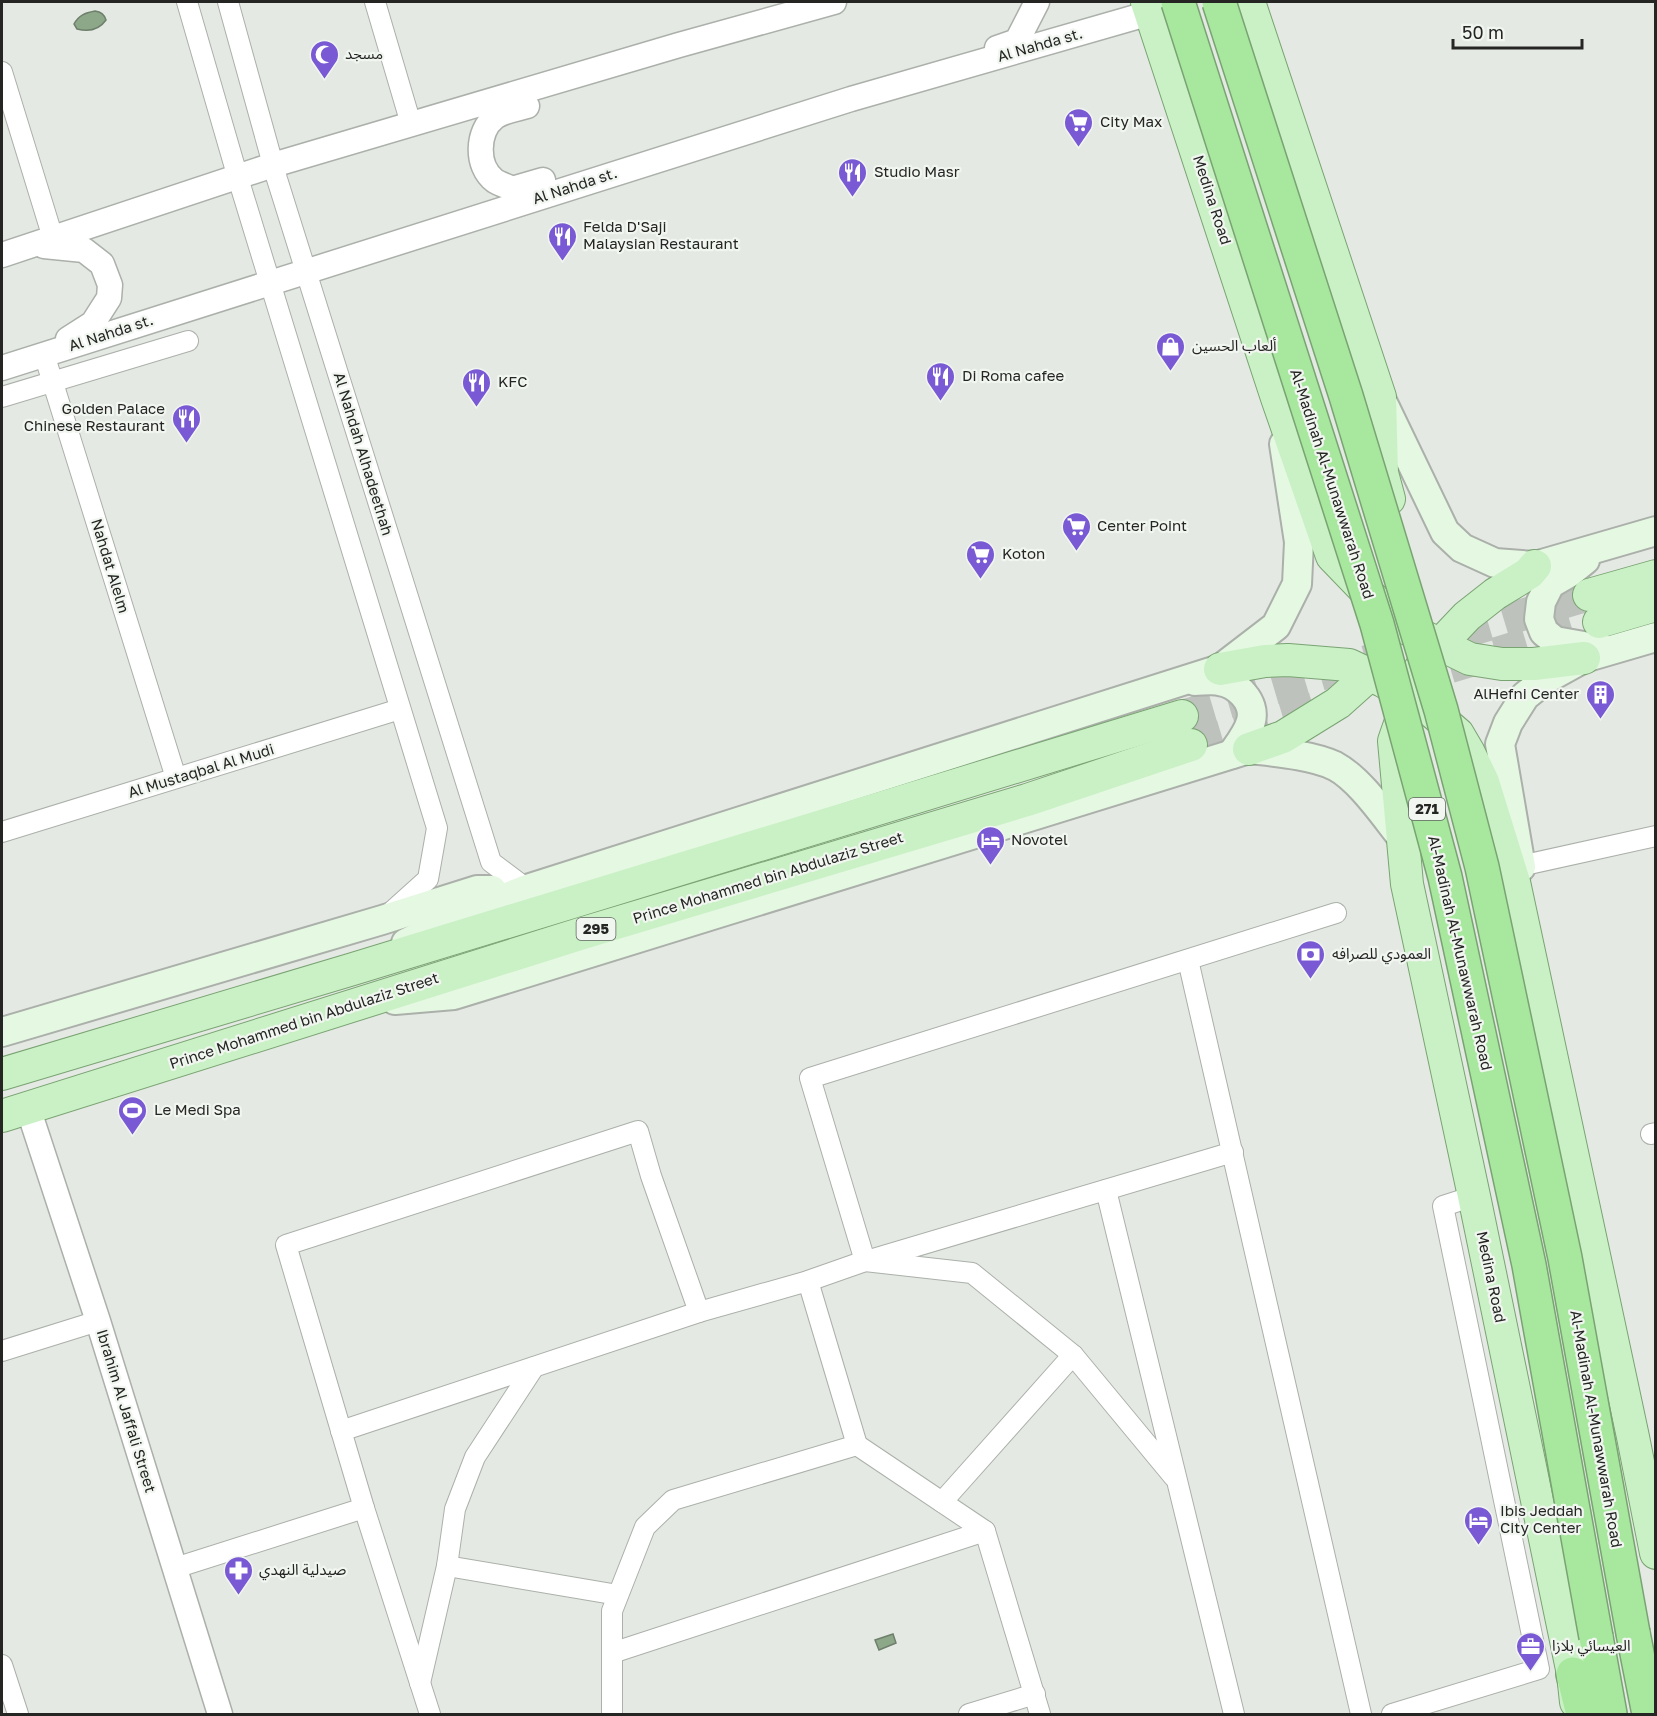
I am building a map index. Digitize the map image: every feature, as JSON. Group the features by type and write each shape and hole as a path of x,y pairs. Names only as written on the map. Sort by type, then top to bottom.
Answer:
{"highway":[{"name":"Al-Madinah Al-Munawwarah Road","path":"1218,2 1349,407 1441,710 1479,856 1565,1258 1649,1714"},
{"name":"Al-Madinah Al-Munawwarah Road","path":"1158,5 1377,624 1445,877 1529,1265 1610,1714"},
{"path":"1573,1674 1583,1714"}],"main road":[{"path":"1253,4 1380,397 1445,531 1462,548 1495,563 1535,567"},
{"name":"Medina Road","path":"1158,5 1277,398 1311,492"},
{"path":"1311,492 1342,536 1363,541 1378,533 1382,473 1380,397"},
{"path":"1220,669 1276,626 1297,584 1299,542 1277,398"},
{"path":"363,1002 454,995 1283,737 1338,703 1371,675 1395,650 1406,628 1414,599 1382,473"},
{"path":"1311,492 1332,556 1384,611 1406,628 1470,659 1502,664 1534,664 1596,631 1656,605"},
{"path":"1404,840 1394,741 1418,672 1438,645 1485,601 1535,567 1656,531"},
{"path":"1601,547 1569,573 1550,584 1541,602 1539,619 1544,632 1555,641 1596,631 1656,637"},
{"path":"1656,576 1525,696 1508,723 1500,744 1517,874 1535,979 1656,1553"},
{"path":"353,969 465,914 527,889 1220,669 1265,661 1288,660 1349,665 1371,675 1429,709 1458,734 1468,751 1483,782 1517,874"},
{"path":"1180,682 1219,681 1238,688 1251,706 1252,720 1240,752"},
{"name":"Prince Mohammed bin Abdulaziz Street","path":"2,1074 353,969 1186,731 1027,800 583,933 15,1112"},
{"path":"1240,752 1302,757 1335,766 1359,785 1404,840"},
{"path":"1404,840 1407,782 1422,765 1433,762 1462,781 1517,874"},
{"name":"Medina Road","path":"1404,840 1407,884 1573,1674 1576,1714"},
{"path":"2,1032 477,890 527,889"}],"street":[{"path":"187,2 267,274 436,828 428,879 382,920"},
{"name":"Al Nahdah Alhadeethah","path":"228,2 273,165 490,862 527,889"},
{"path":"375,2 411,124"},
{"path":"2,255 240,184 273,165 679,45 834,2"},
{"path":"850,99 912,75 1017,41 1037,2"},
{"name":"Al Nahda st.","path":"2,368 267,274 306,271 850,99 1158,5"},
{"path":"679,45 644,66 497,116 486,127 480,143 483,163 493,180 512,189 624,158 711,143"},
{"path":"2,72 43,242"},
{"path":"43,242 84,250 102,264 110,285 109,298 93,323 44,354"},
{"path":"2,397 188,341"},
{"name":"Nahdat Alelm","path":"44,354 176,778"},
{"name":"Al Mustaqbal Al Mudi","path":"3,826 176,778 400,709"},
{"path":"1517,874 1656,836"},
{"path":"865,1261 810,1078 1336,914"},
{"path":"1188,960 1361,1714"},
{"name":"Ibrahim Al Jaffali Street","path":"15,1112 98,1321 220,1714"},
{"path":"430,1714 364,1508 286,1245 638,1131 651,1176 699,1312"},
{"path":"341,1431 699,1312 1233,1152"},
{"path":"1107,1190 1234,1714"},
{"path":"1392,1714 1539,1669 1443,1206 1474,1196"},
{"path":"865,1261 972,1273 1074,1355 1178,1481"},
{"path":"808,1281 857,1445 985,1531 1040,1714"},
{"path":"2,1351 98,1321"},
{"path":"942,1502 1074,1355"},
{"path":"420,1683 447,1566 455,1509 475,1457 534,1366"},
{"path":"612,1714 612,1611 645,1527 673,1500 857,1445"},
{"path":"175,1568 364,1508"},
{"path":"612,1653 985,1531"},
{"path":"447,1566 618,1595"},
{"path":"2,1665 18,1714"},
{"path":"969,1714 1035,1694"}],"shaded area":[{"path":"95,11 101,13 106,20 93,29 77,29 74,24 78,18"},
{"path":"893,1634 896,1643 879,1650 875,1640"}],"tunnel":[{"path":"1182,716 1589,595"},
{"path":"1404,681 1599,622"},
{"path":"1191,745 1328,704"}],"place":[{"name":"مسجد","path":"324,80"},
{"name":"City Max","path":"1079,148"},
{"name":"Studio Masr","path":"853,198"},
{"name":"Felda D'Saji Malaysian Restaurant","path":"562,262"},
{"name":"ألعاب الحسين","path":"1171,372"},
{"name":"Di Roma cafee","path":"941,402"},
{"name":"KFC","path":"477,408"},
{"name":"Golden Palace Chinese Restaurant","path":"186,444"},
{"name":"Center Point","path":"1076,552"},
{"name":"Koton","path":"981,580"},
{"name":"AlHefni Center","path":"1600,720"},
{"name":"Novotel","path":"990,866"},
{"name":"العمودي للصرافه","path":"1311,980"},
{"name":"Le Medi Spa","path":"133,1136"},
{"name":"Ibis Jeddah City Center","path":"1479,1546"},
{"name":"صيدلية النهدي","path":"238,1596"},
{"name":"العيسائي بلازا","path":"1531,1672"}]}
